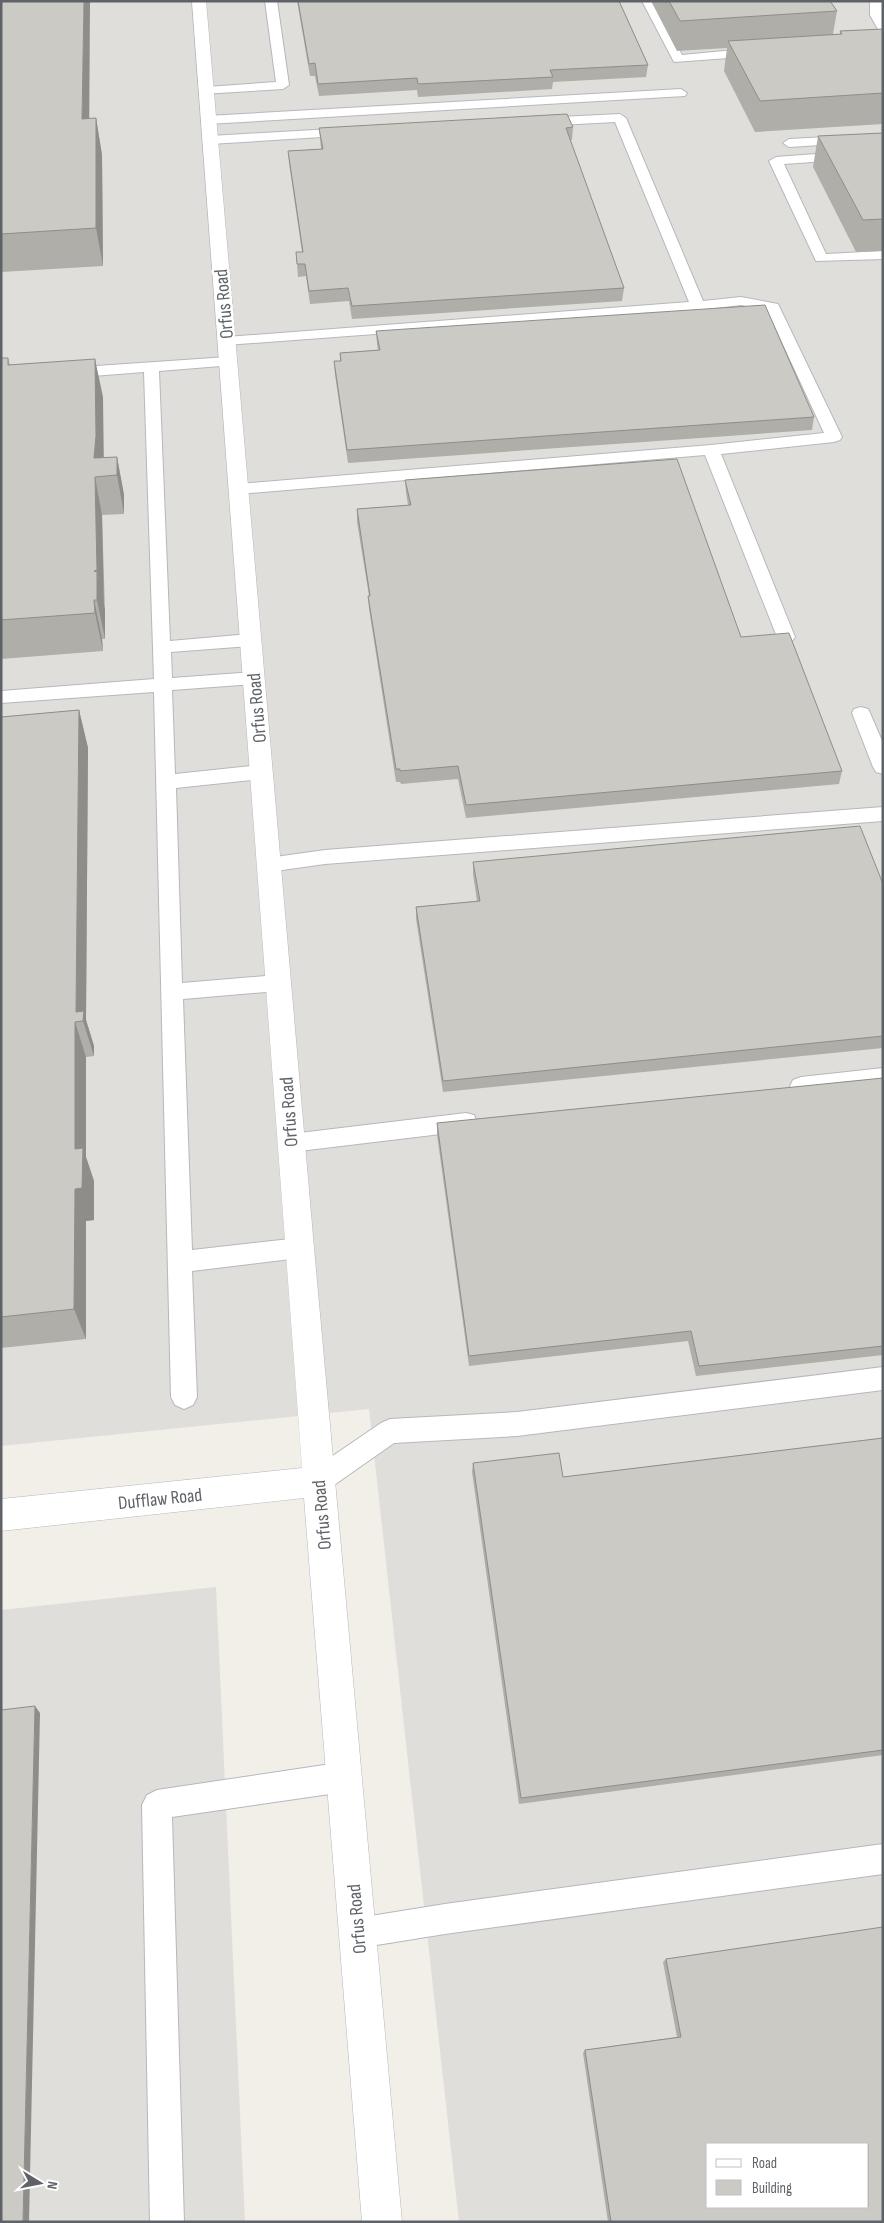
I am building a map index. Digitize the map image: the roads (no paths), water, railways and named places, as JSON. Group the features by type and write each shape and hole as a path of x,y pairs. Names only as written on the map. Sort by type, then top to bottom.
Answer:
{"street":[{"name":"Orfus Road","path":"199,1 290,1143 382,2222"},
{"name":"Dufflaw Road","path":"1,1515 318,1481"}],"lane":[{"path":"206,91 283,85 271,1"},
{"path":"648,1 678,59 766,52"},
{"path":"876,1 876,15 883,28"},
{"path":"208,130 681,93"},
{"path":"531,122 620,118 698,306"},
{"path":"208,130 364,132"},
{"path":"789,143 864,139"},
{"path":"883,153 776,162 821,258 883,255"},
{"path":"48,375 151,367 227,351 741,301 773,307 834,437 711,450 238,489"},
{"path":"151,367 162,647 184,1398"},
{"path":"711,450 786,637"},
{"path":"162,647 250,640"},
{"path":"1,697 254,678"},
{"path":"861,713 883,767"},
{"path":"166,782 261,772"},
{"path":"268,865 325,857 883,814"},
{"path":"172,992 278,983"},
{"path":"784,1088 883,1077"},
{"path":"290,1143 486,1120"},
{"path":"180,1262 299,1248"},
{"path":"318,1481 390,1432 517,1424 883,1378"},
{"path":"167,2222 156,1806 344,1777"},
{"path":"358,1933 445,1919 883,1859"}]}
